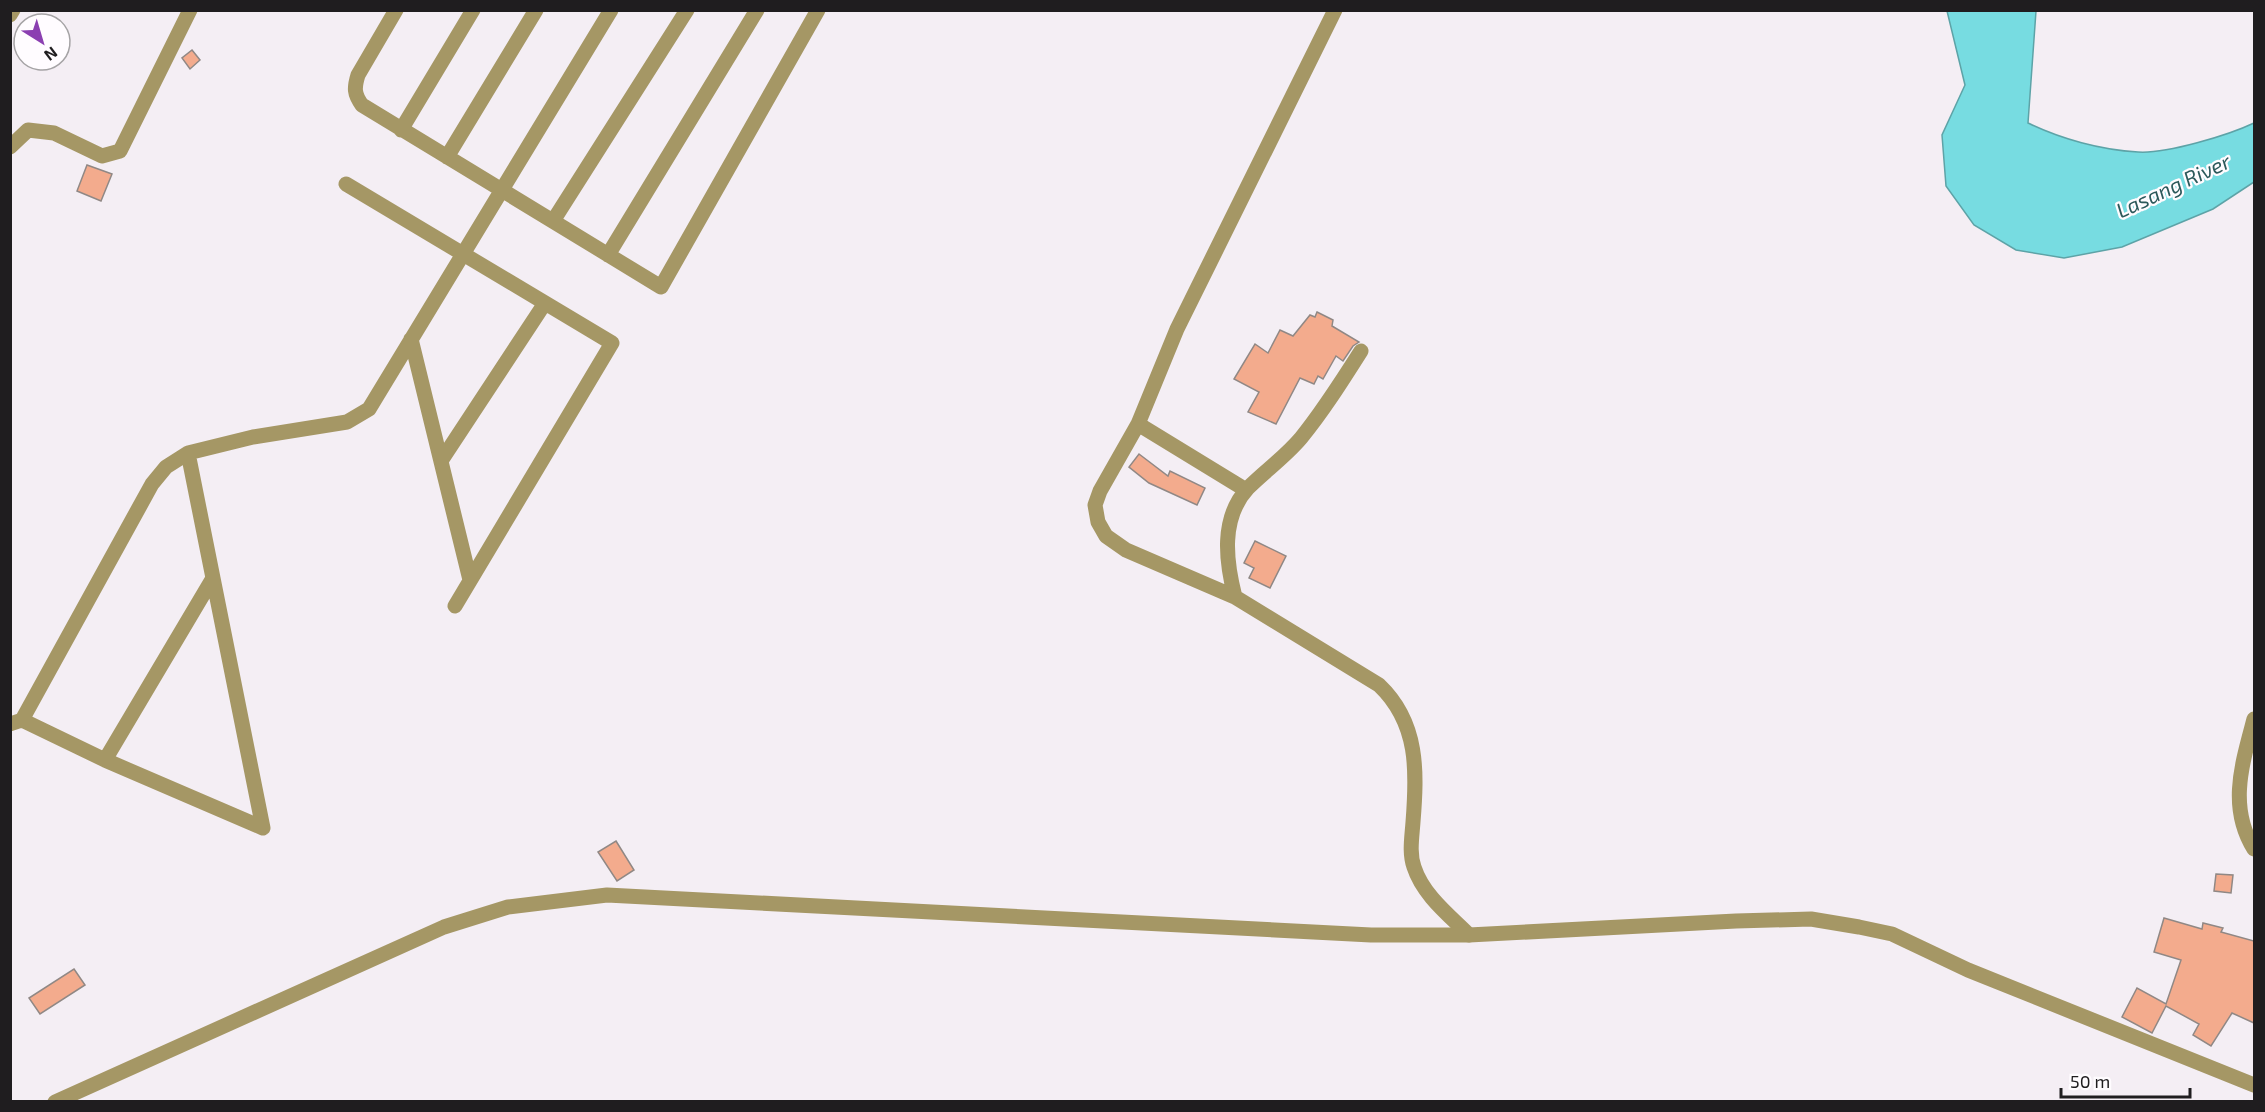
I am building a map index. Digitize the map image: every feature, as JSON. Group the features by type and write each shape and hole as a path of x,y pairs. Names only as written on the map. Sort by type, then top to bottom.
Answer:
{"street":[{"path":"10,15 13,10"},
{"path":"10,147 28,130 54,133 102,156 120,152 190,10"},
{"path":"396,10 354,86 356,96 362,105 661,287 818,10"},
{"path":"401,130 473,10"},
{"path":"447,157 536,10"},
{"path":"188,453 263,828 16,722 152,484 166,467 188,453 253,437 346,422 369,409 611,10"},
{"path":"553,221 687,10"},
{"path":"608,255 757,10"},
{"path":"1335,10 1177,329 1138,423 1100,491 1095,505 1098,522 1106,536 1126,550 1234,597 1379,686 1391,697 1409,732 1417,771 1411,853 1414,868 1423,886 1469,934"},
{"path":"346,184 612,343 454,606"},
{"path":"441,461 545,303"},
{"path":"411,339 470,580"},
{"path":"1234,597 1229,575 1227,536 1232,515 1246,490 1299,440 1320,414 1361,351"},
{"path":"1138,423 1246,490"},
{"path":"105,760 213,578"},
{"path":"2254,719 2238,798 2246,836 2254,849"},
{"path":"55,1101 444,927 508,907 565,899 630,896 1371,935 1469,934 1746,920 1811,920 1892,934 1968,970 2254,1085"}],"water":[{"name":"Lasang River","path":"1947,11 2036,11 2028,123 2082,143 2110,149 2150,152 2197,143 2254,123 2254,182 2213,209 2122,247 2064,258 2016,250 1974,225 1946,186 1942,135 1965,85"}],"building":[{"path":"192,50 200,60 190,69 182,58"},
{"path":"87,165 112,174 101,201 77,191"},
{"path":"1317,312 1333,320 1332,326 1359,342 1353,346 1343,361 1336,356 1323,379 1318,376 1314,384 1300,378 1276,424 1248,412 1259,392 1234,379 1255,344 1268,353 1280,330 1293,336 1310,315 1315,317"},
{"path":"1139,454 1168,476 1170,471 1205,488 1197,505 1149,483 1129,467"},
{"path":"1255,541 1286,556 1270,588 1249,578 1254,568 1244,563"},
{"path":"616,841 634,870 617,881 598,852"},
{"path":"2216,874 2233,875 2231,893 2214,891"},
{"path":"2164,918 2202,929 2203,923 2223,928 2221,932 2254,941 2254,1023 2232,1013 2211,1046 2193,1035 2199,1024 2166,1006 2152,1033 2122,1017 2137,988 2166,1004 2181,960 2154,952"},
{"path":"74,969 85,985 40,1014 29,998"}]}
